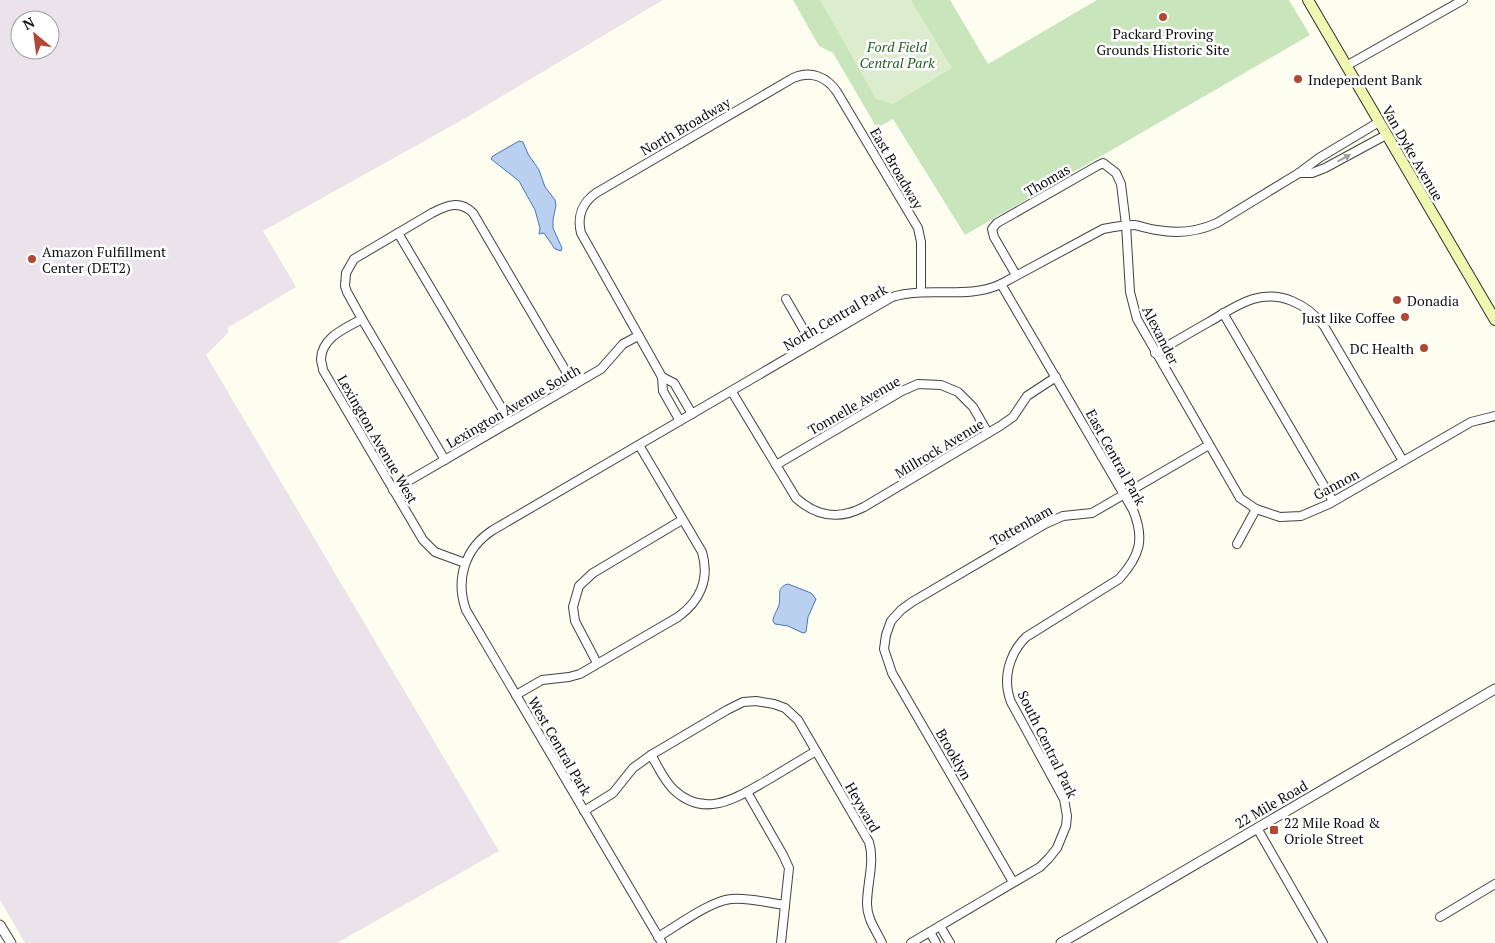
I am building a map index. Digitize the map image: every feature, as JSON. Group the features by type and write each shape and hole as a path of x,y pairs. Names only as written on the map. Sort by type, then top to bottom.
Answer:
{"main road":[{"name":"Van Dyke Avenue","path":"1308,0 1494,317"}],"street":[{"path":"1346,66 1463,0"},
{"name":"North Broadway","path":"638,336 579,226 580,215 585,204 596,193 786,82 802,75 813,75"},
{"name":"East Broadway","path":"813,75 827,80 835,89 918,228 921,242 921,292"},
{"name":"North Central Park","path":"468,555 478,542 488,534 892,297 921,292 986,290 1002,284 1103,229 1135,225 1173,232 1189,232 1203,229 1217,223 1379,122"},
{"name":"North Central Park","path":"1299,173 1312,173 1325,168 1386,135"},
{"name":"Thomas","path":"1016,276 994,238 992,229 997,223 1103,163 1116,173 1121,184 1126,225"},
{"path":"445,460 347,292 345,280 348,268 358,256 443,207 451,204 464,206 476,216 574,385"},
{"name":"Alexander","path":"1126,225 1130,292 1133,309 1209,446"},
{"path":"398,233 510,422"},
{"name":"East Central Park","path":"1002,284 1124,494 1139,525 1138,548 1128,569 1119,579 1106,589 1029,634 1019,645 1011,659"},
{"path":"1156,353 1223,313 1254,299 1269,297 1286,298 1308,309 1324,326 1403,461"},
{"path":"786,299 812,344"},
{"path":"1223,313 1333,502"},
{"name":"Lexington Avenue West","path":"362,319 333,335 326,344 321,358 324,370 428,547 435,552 465,564"},
{"path":"638,336 662,377 663,391 680,421"},
{"name":"Lexington Avenue South","path":"393,490 601,369 607,364 615,351 638,336"},
{"path":"662,377 674,383 692,414"},
{"name":"Millrock Avenue","path":"776,465 796,498 807,508 820,513 838,515 857,510 1013,417 1031,393 1056,377"},
{"name":"Tonnelle Avenue","path":"776,465 902,391 918,384 941,385 958,392 973,407 988,433"},
{"path":"732,392 776,465"},
{"path":"671,405 682,398"},
{"name":"Gannon","path":"1209,446 1240,498 1256,509 1280,517 1300,516 1333,502 1471,422 1495,416"},
{"path":"516,695 542,680 575,676 688,609 698,598 706,570 702,552 639,445"},
{"name":"Tottenham","path":"886,635 892,621 912,602 1058,517 1092,513 1209,446"},
{"path":"1237,544 1256,509"},
{"path":"598,663 574,621 573,607 579,586 593,573 682,520"},
{"name":"West Central Park","path":"468,555 461,584 466,610 660,940"},
{"name":"Brooklyn","path":"886,635 884,649 892,673 1014,882"},
{"name":"South Central Park","path":"911,943 1040,867 1053,854 1063,837 1067,816 1060,790 1018,718 1009,698 1007,674 1011,659"},
{"name":"22 Mile Road","path":"1062,943 1495,689"},
{"name":"Heyward","path":"651,755 743,702 756,700 785,708 798,720 869,842 872,863 868,910 872,924 882,943"},
{"path":"584,811 613,793 638,763 651,755 670,786 679,794 691,801 712,805 728,801 747,792 816,751"},
{"path":"747,792 789,868 780,943"},
{"path":"1257,828 1323,943"},
{"path":"1440,917 1495,884"},
{"path":"660,940 711,906 726,900 740,899 785,905"},
{"path":"0,925 10,943"},
{"path":"940,926 950,943"},
{"path":"930,932 936,943"}],"shaded area":[{"path":"0,0 663,0 462,120 263,231 296,287 227,328 229,332 206,355 499,851 337,943 25,943 0,900"}],"green space":[{"name":"Packard Proving Grounds Historic Site","path":"793,0 950,0 988,64 1097,0 1289,0 1310,35 965,235 893,119 877,128 833,53 819,46"},
{"name":"Ford Field Central Park","path":"820,0 911,0 952,68 893,104 876,99"}],"water":[{"path":"519,141 523,142 528,154 539,170 545,187 555,200 553,228 562,248 561,251 555,249 544,233 539,234 540,228 535,210 519,181 491,159"},
{"path":"788,584 811,593 816,599 808,617 806,632 803,633 788,626 775,624 773,621 779,605 780,590 784,585"}],"place":[{"name":"Packard Proving Grounds Historic Site","path":"1163,17"},
{"name":"Independent Bank","path":"1298,79"},
{"name":"Amazon Fulfillment Center (DET2)","path":"32,259"},
{"name":"Donadia","path":"1397,300"},
{"name":"Just like Coffee","path":"1405,317"},
{"name":"DC Health","path":"1424,348"},
{"name":"22 Mile Road & Oriole Street","path":"1274,830"}]}
